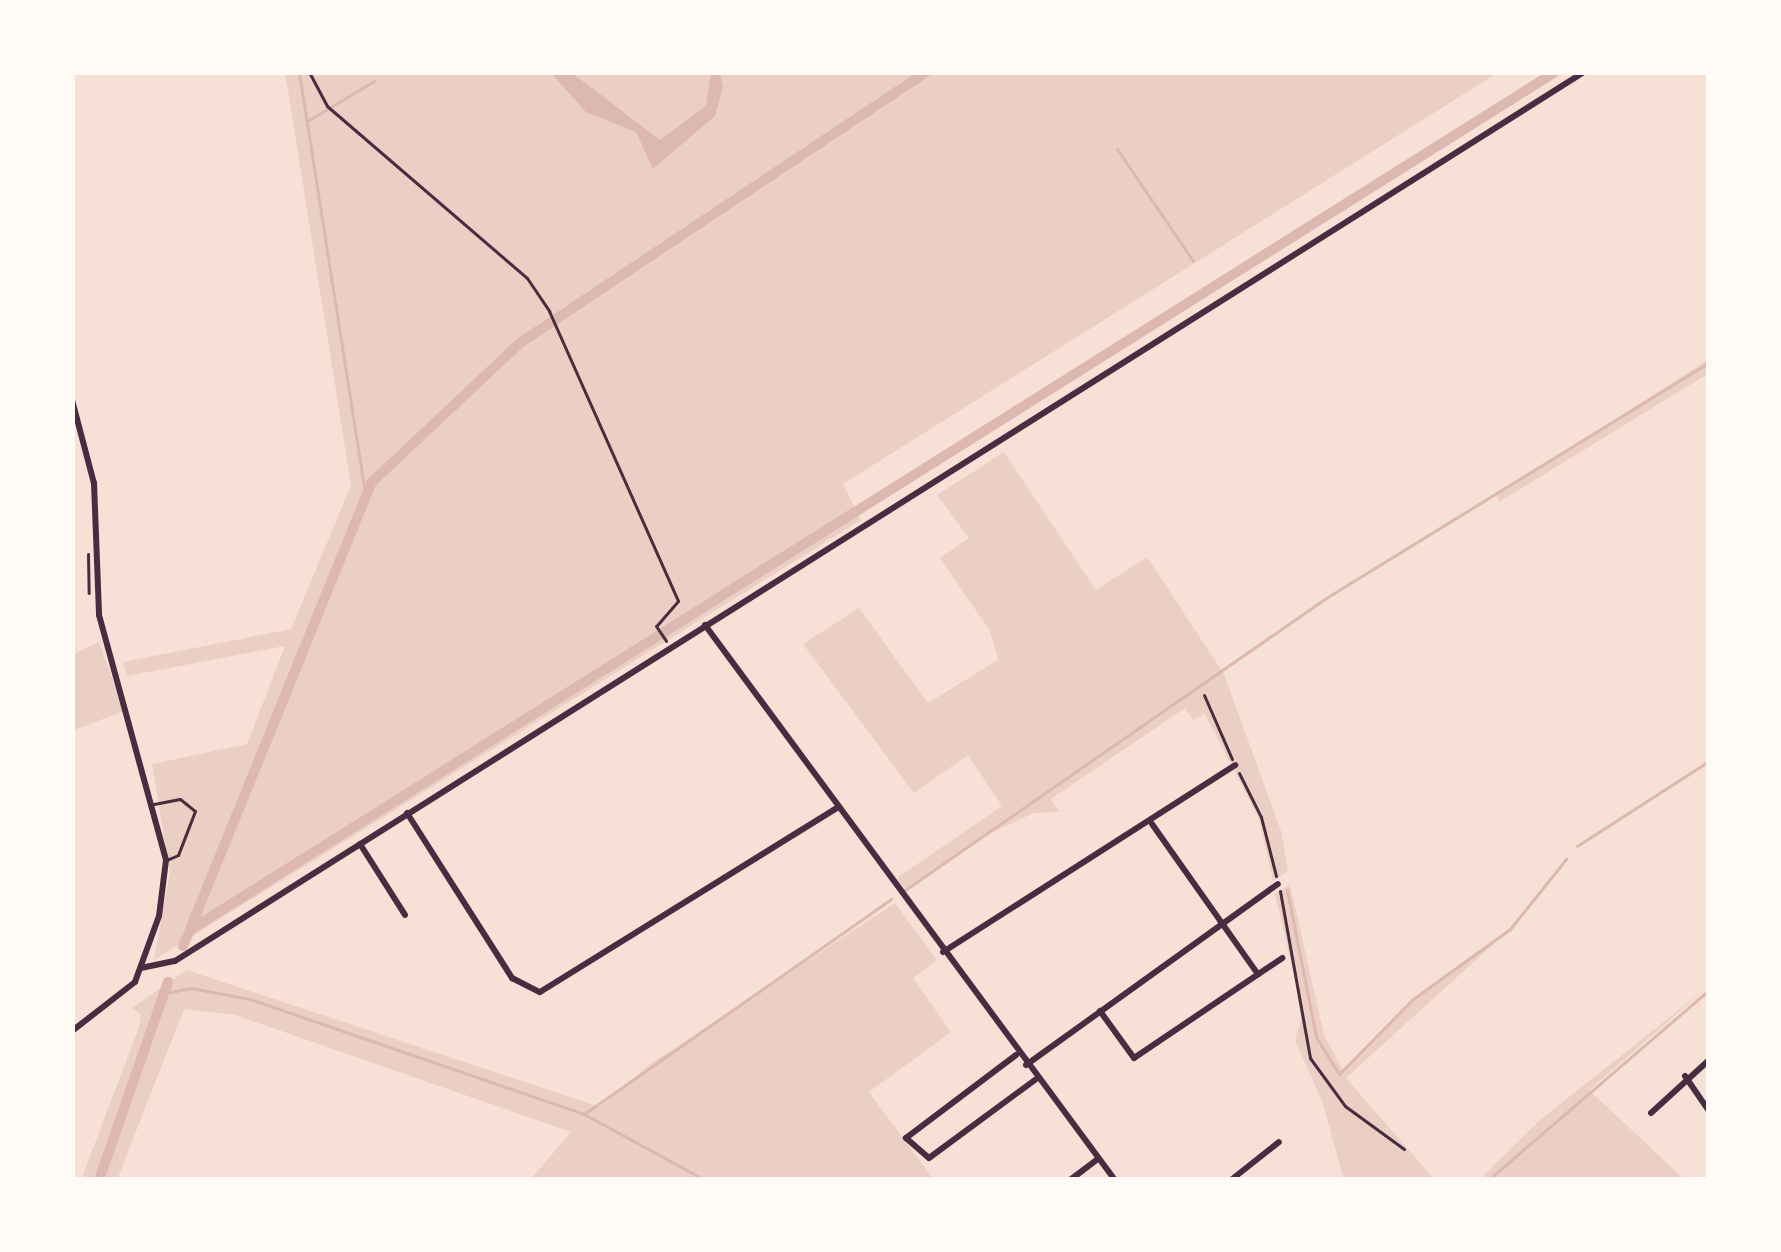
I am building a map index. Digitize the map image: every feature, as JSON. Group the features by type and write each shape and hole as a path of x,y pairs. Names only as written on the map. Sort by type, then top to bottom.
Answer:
{"street":[{"path":"141,968 167,966 1584,72"},
{"path":"72,400 94,483 100,615 166,860 141,968 127,994 72,1031"},
{"path":"705,626 1115,1180"},
{"path":"943,952 1090,851 1116,848 1235,765"},
{"path":"407,813 512,978 540,992 838,807"},
{"path":"1152,824 1258,974"},
{"path":"360,844 405,915"},
{"path":"1026,1065 1278,884"},
{"path":"1100,1011 1134,1058 1282,958"},
{"path":"1018,1054 906,1138 929,1158 1036,1079"},
{"path":"1651,1113 1684,1076 1709,1060"},
{"path":"1684,1076 1709,1111"},
{"path":"1231,1180 1279,1142"},
{"path":"1070,1180 1098,1159"}],"lane":[{"path":"154,803 180,799 195,811 178,855 166,860"}],"path":[{"path":"309,72 327,106 527,278 549,311 678,601 657,628 666,642"},
{"path":"1204,695 1261,817 1308,1013 1310,1058 1345,1106 1404,1149"}],"shaded area":[{"path":"285,72 1499,72 843,484 861,520 154,960 170,873 152,764 247,744 285,646 127,676 123,662 291,629 351,485"},
{"path":"550,72 571,72 660,140 706,106 711,72 720,72 723,87 715,116 653,169 636,132 586,112"},
{"path":"1709,359 1709,373 1499,502 1496,496"},
{"path":"1004,452 1096,590 1147,557 1224,674 1281,831 1288,871 1273,881 1259,819 1205,714 1193,720 1185,708 1051,799 1059,812 1034,813 991,833 905,890 897,878 1002,806 968,755 914,793 803,644 859,608 928,703 998,660 990,631 940,558 969,538 937,495"},
{"path":"99,642 124,711 72,731 72,655"},
{"path":"1290,884 1324,1035 1344,1072 1413,999 1510,929 1346,1078 1435,1180 1344,1180 1322,1101 1295,1040 1303,1013 1275,894"},
{"path":"895,903 937,960 913,978 951,1032 869,1092 934,1180 530,1180 571,1132 235,1015 184,1009 117,1180 81,1180 139,1027 141,1015 132,1008 187,970 600,1107 649,1065"},
{"path":"1709,986 1589,1090 1685,1180 1479,1180 1540,1120"}],"waterway":[{"path":"299,72 366,499"},
{"path":"191,927 371,483 520,343 927,72"},
{"path":"183,946 190,930 1555,72"},
{"path":"309,120 374,81"},
{"path":"1117,149 1193,261"},
{"path":"905,890 1326,598 1709,362"},
{"path":"1577,846 1709,761"},
{"path":"1287,890 1316,1037 1339,1074 1413,999 1510,929 1566,859"},
{"path":"584,1114 891,899"},
{"path":"99,1180 168,982"},
{"path":"164,993 191,988 250,999 584,1114 705,1180"},
{"path":"1488,1180 1709,990"}]}
